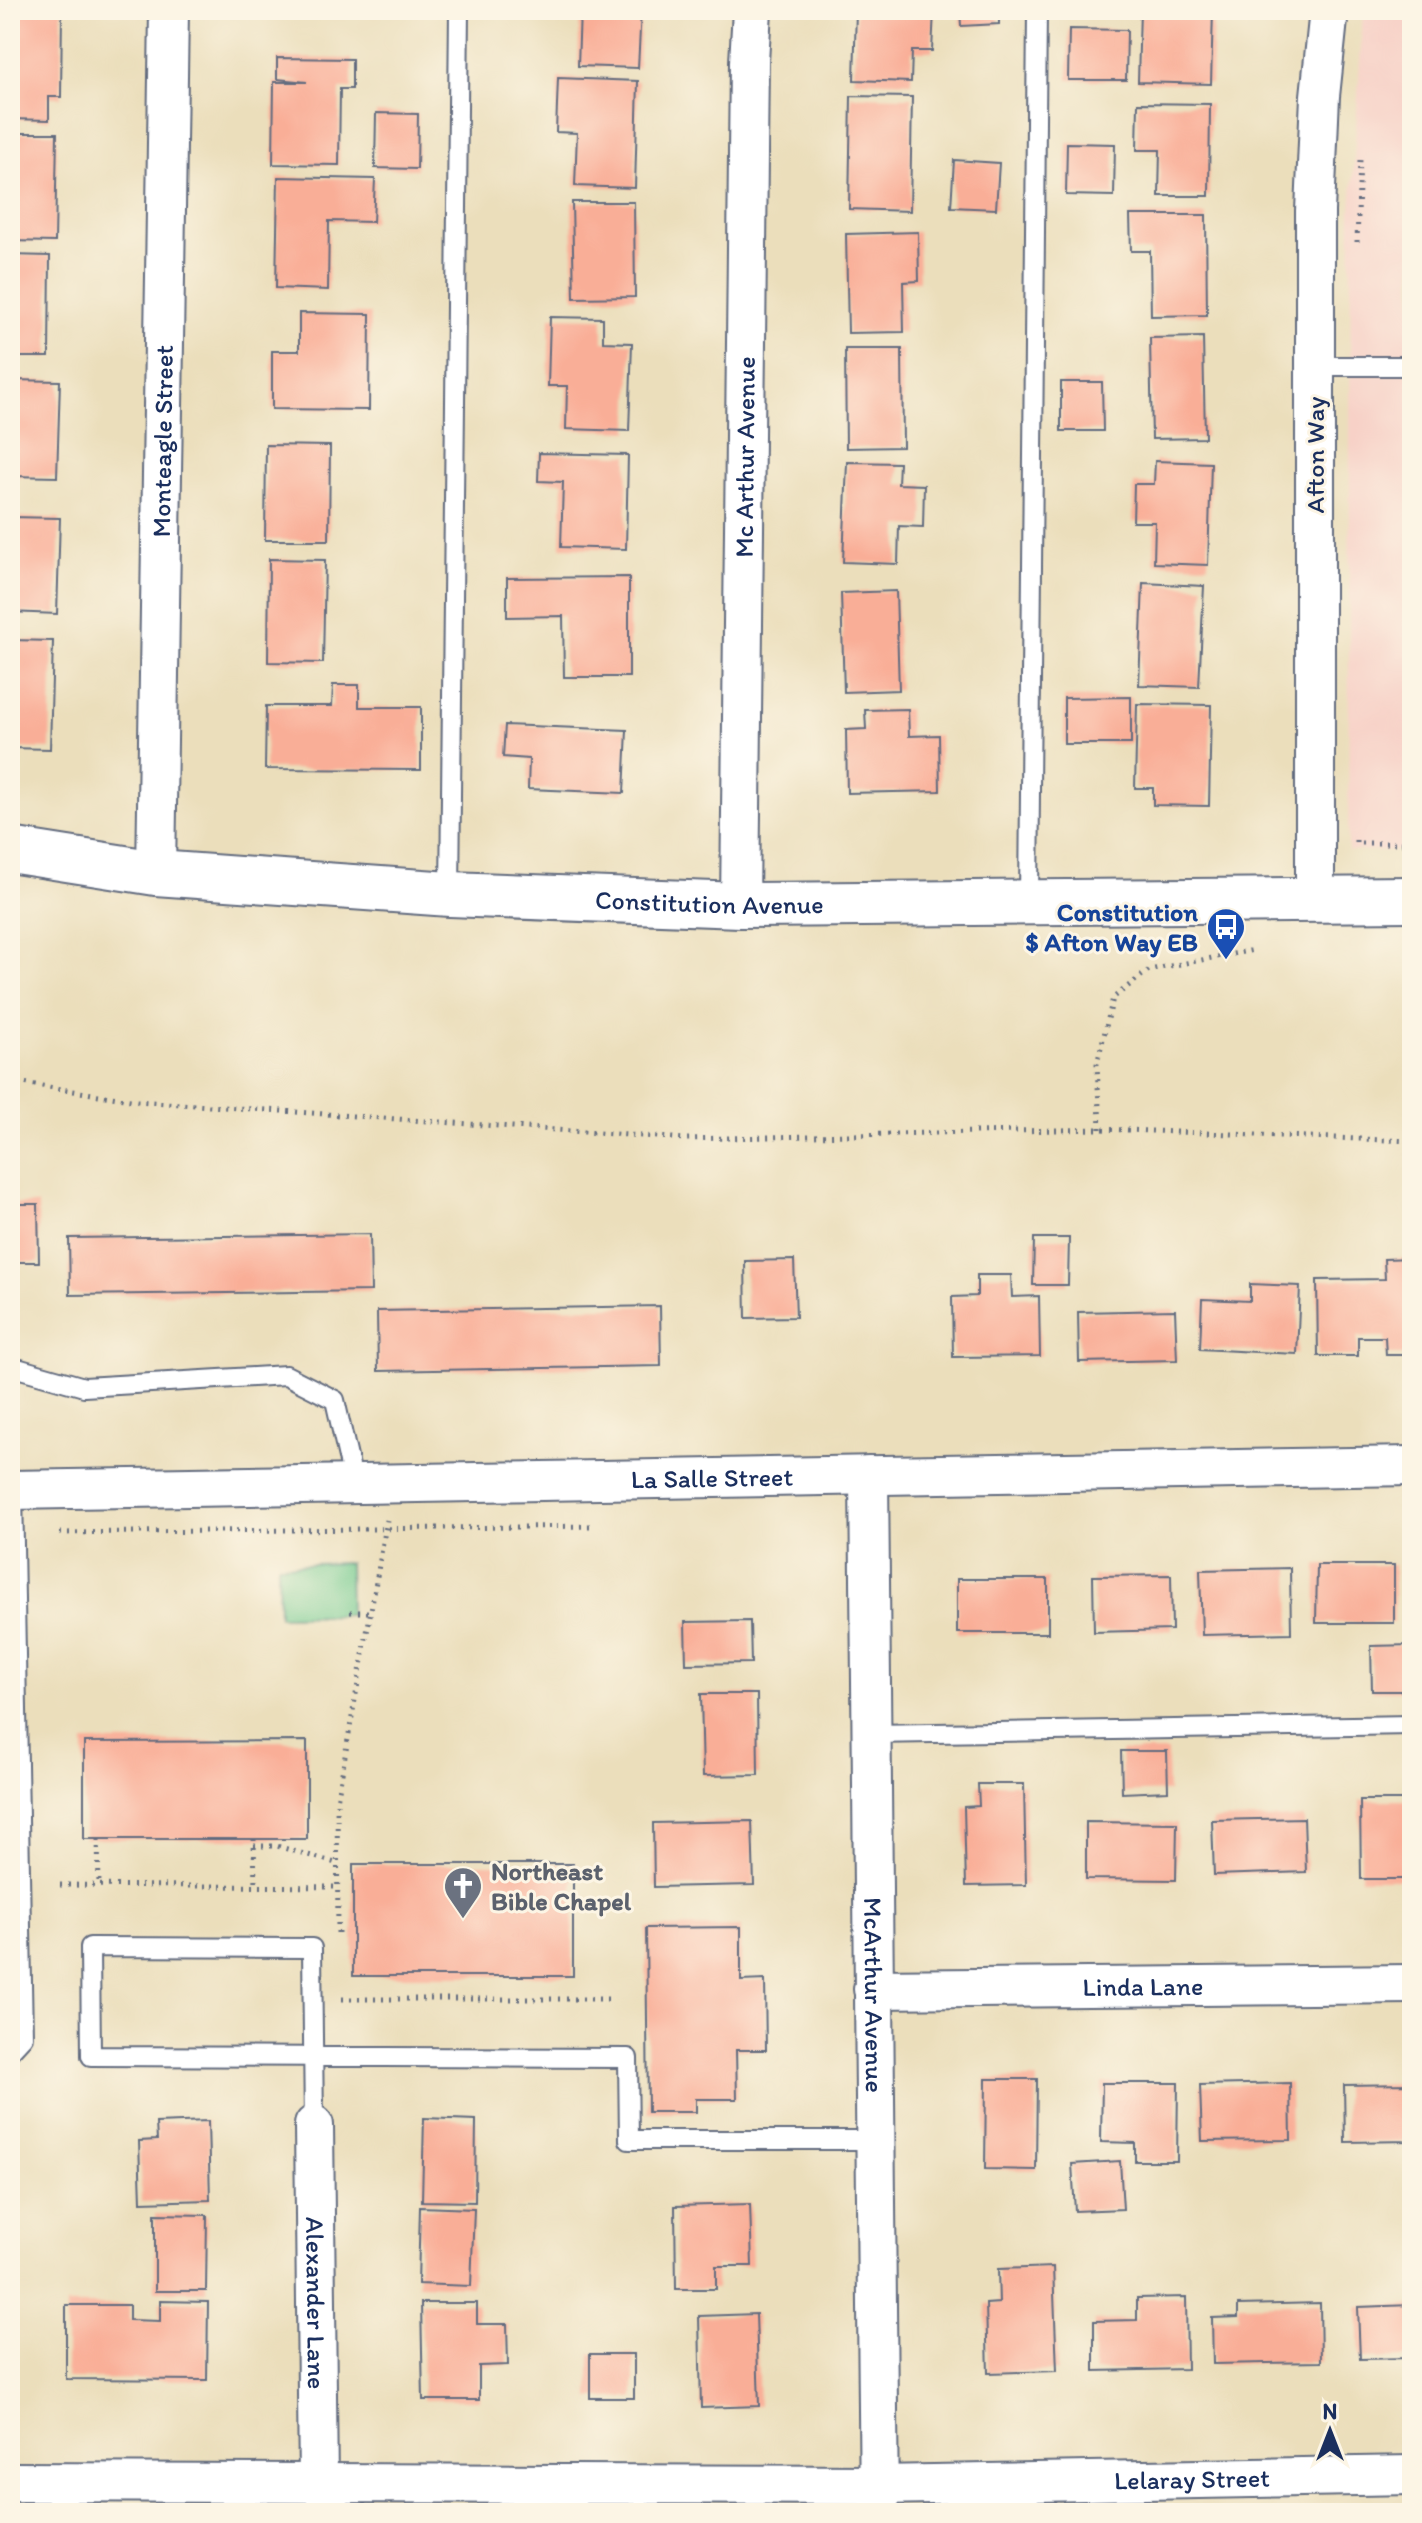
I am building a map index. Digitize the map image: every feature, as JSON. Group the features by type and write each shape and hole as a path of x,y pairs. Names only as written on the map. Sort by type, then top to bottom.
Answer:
{"main road":[{"name":"Constitution Avenue","path":"10,850 156,873 450,894 740,905 1412,899"}],"street":[{"name":"Monteagle Street","path":"156,873 169,10"},
{"name":"Mc Arthur Avenue","path":"740,905 752,10"},
{"name":"Afton Way","path":"1315,900 1315,211 1320,96 1329,10"},
{"name":"La Salle Street","path":"12,1490 1412,1466"},
{"name":"McArthur Avenue","path":"869,1475 879,2499"},
{"name":"Linda Lane","path":"873,1989 1412,1984"},
{"name":"Alexander Lane","path":"314,2125 318,2482"},
{"name":"Lelaray Street","path":"10,2482 318,2482 879,2499 1412,2475"}],"lane":[{"path":"450,894 459,10"},
{"path":"1029,902 1037,10"},
{"path":"1315,366 1412,366"},
{"path":"10,1366 84,1387 286,1375 335,1400 370,1483"},
{"path":"12,1490 14,2041"},
{"path":"871,1734 1412,1725"},
{"path":"314,2125 312,2055 312,1948 90,1947 91,2056 312,2055 628,2058 629,2140 875,2140"}],"path":[{"path":"1357,245 1360,156"},
{"path":"1356,827 1356,843 1412,843"},
{"path":"1100,1129 1097,1064 1113,998 1149,970 1254,950"},
{"path":"10,1081 137,1101 686,1139 1100,1129 1412,1141"},
{"path":"338,1935 337,1801 387,1530 370,1483"},
{"path":"60,1533 594,1526"},
{"path":"350,1612 372,1612"},
{"path":"98,1839 99,1885"},
{"path":"255,1886 254,1842 339,1864"},
{"path":"60,1885 339,1887"},
{"path":"337,1999 609,1999"}],"shaded area":[{"path":"1363,10 1412,10 1412,850 1348,851 1351,213"}],"green space":[{"path":"349,1563 350,1615 279,1616 278,1565"}],"building":[{"path":"10,10 62,10 61,97 49,97 49,120 10,119"},
{"path":"580,10 641,10 638,68 578,66"},
{"path":"856,10 934,10 932,51 912,51 911,82 854,80"},
{"path":"960,10 999,10 999,24 961,26"},
{"path":"1140,10 1213,10 1211,84 1138,82"},
{"path":"1069,29 1127,30 1126,80 1068,80"},
{"path":"277,58 352,59 352,89 340,89 339,165 273,164 274,82 307,82 277,79"},
{"path":"558,78 638,81 635,188 575,186 577,133 556,132"},
{"path":"851,96 912,97 910,211 849,209"},
{"path":"1138,103 1210,104 1209,196 1159,196 1160,150 1137,150"},
{"path":"376,113 418,114 417,169 375,168"},
{"path":"10,133 57,133 55,242 10,241"},
{"path":"1067,143 1115,144 1114,196 1066,195"},
{"path":"954,160 999,163 996,209 951,207"},
{"path":"278,177 375,179 373,222 329,221 328,290 276,288"},
{"path":"572,202 634,202 635,297 574,298"},
{"path":"1130,215 1206,215 1207,315 1151,316 1150,251 1131,251"},
{"path":"918,232 919,281 903,282 904,332 848,333 846,234"},
{"path":"10,255 50,256 49,357 10,357"},
{"path":"299,313 370,314 369,410 272,409 272,351 299,351"},
{"path":"550,317 603,318 603,342 632,343 629,431 566,429 567,386 548,386"},
{"path":"1203,337 1205,438 1152,439 1150,338"},
{"path":"845,349 902,349 903,447 846,448"},
{"path":"10,380 60,381 57,477 10,476"},
{"path":"1061,382 1102,382 1103,431 1061,431"},
{"path":"266,445 330,446 329,540 265,540"},
{"path":"539,453 628,455 626,549 561,547 563,482 538,481"},
{"path":"1155,461 1211,463 1208,565 1154,563 1155,522 1133,522 1134,484 1154,484"},
{"path":"847,462 899,463 898,484 924,485 923,527 899,526 898,564 843,562"},
{"path":"10,517 60,518 57,614 10,612"},
{"path":"269,559 325,560 323,663 268,662"},
{"path":"629,577 629,677 564,677 563,616 507,617 507,578"},
{"path":"1143,583 1204,586 1199,687 1139,685"},
{"path":"896,591 899,690 844,692 841,593"},
{"path":"10,640 53,641 50,749 10,748"},
{"path":"333,685 359,685 359,707 421,707 421,770 265,769 266,706 332,706"},
{"path":"1131,697 1131,744 1064,744 1064,698"},
{"path":"1137,704 1211,705 1209,806 1153,805 1153,788 1135,788"},
{"path":"908,709 909,736 939,735 940,791 847,793 846,730 866,729 865,710"},
{"path":"505,725 627,730 624,793 528,789 529,759 503,757"},
{"path":"10,1204 38,1204 39,1262 10,1262"},
{"path":"370,1234 371,1291 70,1295 69,1238"},
{"path":"1034,1238 1069,1238 1068,1285 1033,1285"},
{"path":"1412,1258 1412,1355 1386,1355 1385,1337 1358,1337 1358,1356 1318,1356 1317,1280 1385,1279 1384,1259"},
{"path":"794,1260 796,1317 746,1318 745,1261"},
{"path":"977,1275 1011,1275 1012,1297 1039,1296 1040,1356 953,1357 952,1297 977,1296"},
{"path":"1250,1284 1300,1286 1297,1354 1200,1349 1202,1299 1250,1301"},
{"path":"660,1306 661,1366 378,1371 377,1311"},
{"path":"1175,1310 1177,1360 1079,1362 1078,1312"},
{"path":"1317,1565 1394,1565 1394,1623 1316,1623"},
{"path":"1290,1568 1291,1633 1202,1635 1200,1570"},
{"path":"1171,1575 1172,1630 1094,1632 1093,1576"},
{"path":"957,1579 1048,1579 1048,1633 957,1633"},
{"path":"750,1621 751,1663 686,1664 685,1622"},
{"path":"1412,1645 1412,1691 1372,1691 1371,1646"},
{"path":"701,1694 757,1694 758,1775 703,1776"},
{"path":"307,1741 307,1839 84,1839 84,1742"},
{"path":"1121,1751 1167,1751 1168,1791 1122,1793"},
{"path":"978,1784 1024,1784 1026,1885 966,1886 964,1807 979,1806"},
{"path":"1360,1800 1412,1800 1412,1879 1361,1879"},
{"path":"1304,1818 1306,1872 1214,1875 1212,1820"},
{"path":"752,1821 754,1885 654,1887 653,1823"},
{"path":"1086,1822 1177,1823 1176,1880 1086,1879"},
{"name":"Northeast Bible Chapel","path":"353,1864 573,1864 573,1976 353,1976"},
{"name":"Northeast Bible Chapel","path":"741,1927 741,1981 765,1980 766,2050 736,2050 737,2099 696,2099 696,2112 648,2112 646,1928"},
{"path":"986,2079 1037,2079 1036,2170 985,2169"},
{"path":"1102,2083 1178,2083 1177,2161 1135,2161 1135,2143 1101,2142"},
{"path":"1290,2083 1291,2140 1202,2141 1200,2085"},
{"path":"1412,2084 1412,2141 1345,2142 1344,2085"},
{"path":"424,2118 476,2120 475,2202 422,2201"},
{"path":"208,2121 210,2200 141,2202 139,2141 157,2140 156,2123"},
{"path":"1120,2161 1123,2209 1075,2211 1072,2164"},
{"path":"750,2204 752,2266 716,2266 716,2289 676,2289 675,2206"},
{"path":"420,2207 474,2209 471,2286 418,2284"},
{"path":"155,2214 207,2215 206,2291 155,2291"},
{"path":"1053,2267 1057,2371 988,2373 986,2304 999,2303 998,2269"},
{"path":"1186,2297 1187,2369 1094,2371 1094,2321 1137,2320 1137,2298"},
{"path":"160,2301 208,2302 207,2380 66,2379 66,2305 129,2305 129,2320 160,2321"},
{"path":"421,2303 477,2303 477,2324 507,2324 508,2365 479,2366 479,2400 423,2400"},
{"path":"1320,2303 1321,2362 1213,2364 1212,2318 1238,2317 1238,2305"},
{"path":"1412,2305 1412,2358 1360,2359 1358,2307"},
{"path":"756,2314 759,2406 701,2408 699,2316"},
{"path":"590,2354 634,2354 634,2398 590,2398"}],"place":[{"name":"Constitution $ Afton Way EB","path":"1226,961"},
{"name":"Northeast Bible Chapel","path":"463,1920"}]}
